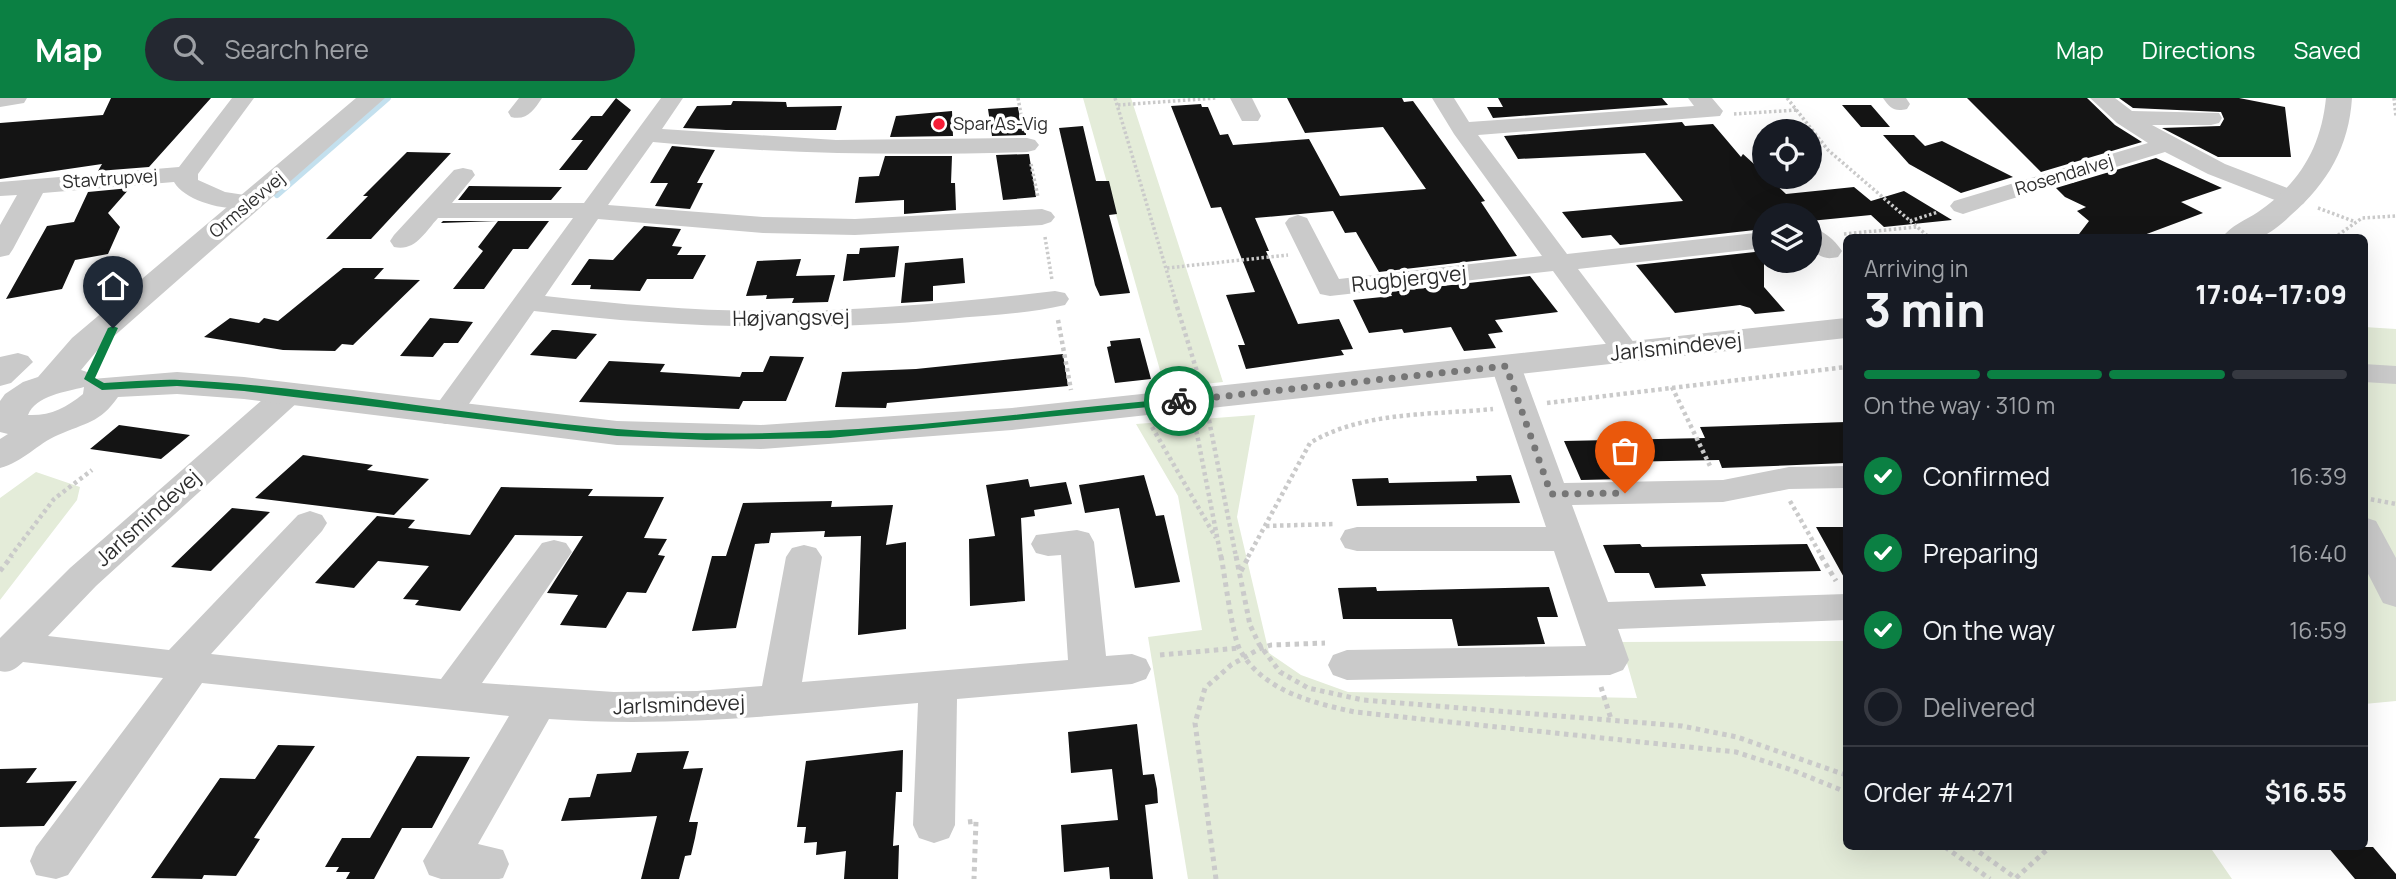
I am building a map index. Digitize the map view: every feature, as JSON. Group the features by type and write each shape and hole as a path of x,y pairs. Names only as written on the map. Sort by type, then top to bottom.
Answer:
{"street":[{"path":"0,100 16,98"},
{"name":"Stavtrupvej","path":"243,98 186,174 186,183 194,189 237,202 249,202"},
{"name":"Ormslevvej","path":"50,384 84,345 372,98"},
{"path":"446,414 671,98"},
{"path":"1443,98 1462,129 1626,352"},
{"path":"2101,98 2165,145 2231,176 2294,199"},
{"path":"2242,234 2294,199 2314,175 2335,138 2339,98"},
{"path":"1462,129 1705,105"},
{"path":"2125,118 2211,118"},
{"path":"646,134 830,149 1027,145"},
{"name":"Rosendalvej","path":"1963,206 2165,145"},
{"name":"Stavtrupvej","path":"0,189 186,174"},
{"path":"403,241 463,175"},
{"name":"Stavtrupvej","path":"0,249 35,185"},
{"path":"432,210 590,211 674,220 855,227 1042,217"},
{"name":"Rugbjergvej","path":"1298,223 1330,288 1752,241"},
{"name":"Højvangsvej","path":"527,302 624,313 743,319 838,318 947,312 1055,299"},
{"name":"Ormslevvej","path":"94,391 103,345 122,312"},
{"name":"Jarlsmindevej","path":"50,384 94,391 225,387 617,433 761,437 924,427 1075,412 1843,328"},
{"path":"0,366 18,362 0,377"},
{"path":"1346,665 1610,660 1506,366"},
{"path":"2368,373 2396,374"},
{"path":"50,384 15,405 9,419 15,435 64,421 94,391"},
{"name":"Jarlsmindevej","path":"7,655 83,577 288,394"},
{"path":"1551,494 1723,491 1789,478 1843,477"},
{"path":"52,861 184,668 310,523"},
{"path":"2368,537 2396,594"},
{"path":"1357,540 1567,539"},
{"path":"1048,544 1077,542 1088,673"},
{"path":"451,696 554,552"},
{"path":"779,701 804,557"},
{"path":"1595,616 1843,607"},
{"name":"Jarlsmindevej","path":"7,655 184,668 537,704 614,708 696,707 779,701 1132,669"},
{"path":"934,825 937,686"},
{"path":"487,864 445,861 537,704"}],"path":[{"path":"1018,98 1042,217 1075,412"},
{"path":"1115,98 1205,398"},
{"path":"1118,105 1216,98"},
{"path":"1787,98 1828,150 1925,234"},
{"path":"2394,98 2396,117"},
{"path":"1705,105 1735,114 1797,110"},
{"path":"2294,199 2353,221"},
{"path":"2338,234 2353,221 2368,215 2396,216"},
{"path":"1863,234 1917,227"},
{"path":"1822,239 1843,237"},
{"path":"1167,268 1312,253"},
{"path":"1672,387 1723,491"},
{"path":"1139,405 1218,542"},
{"path":"0,570 54,499 92,471"},
{"path":"1768,482 1788,498 1836,581 1843,587"},
{"path":"2368,499 2396,504"},
{"path":"1265,526 1349,524 1357,540"},
{"path":"1216,879 1195,723 1198,705 1210,682 1231,665 1271,645 1333,643 1346,665"},
{"path":"1132,669 1132,657 1239,648"},
{"path":"1949,850 1990,879"},
{"path":"1976,850 2016,878 2047,850"}],"green space":[{"path":"1083,98 1131,98 1223,382 1165,388"},
{"path":"2368,327 2396,329 2396,701 2368,704"},
{"path":"1255,415 1237,517 1269,653 1301,675 1348,692 1637,698 1621,642 1843,641 1843,850 2212,850 2232,879 1188,879 1148,637 1202,630 1178,496 1136,424"},
{"path":"36,472 80,487 77,500 0,600 0,498"}],"building":[{"path":"111,98 211,98 149,167 98,171 102,164 0,179 0,123 103,115"},
{"path":"616,98 631,110 587,170 559,170 583,140 571,140 591,116 602,116"},
{"path":"1287,98 1402,98 1404,102 1413,101 1485,201 1481,202 1517,256 1379,272 1356,232 1345,233 1333,211 1255,218 1269,251 1266,251 1298,324 1339,319 1353,349 1341,350 1344,355 1246,369 1238,345 1245,345 1226,295 1255,292 1221,207 1211,208 1171,106 1201,104 1202,107 1208,107 1220,135 1228,134 1233,145 1309,139 1340,196 1426,189 1383,127 1305,133"},
{"path":"1498,98 1662,98 1668,105 1493,118 1487,107 1503,107"},
{"path":"1967,98 2087,98 2115,125 2142,142 2041,172"},
{"path":"2119,98 2239,98 2285,107 2291,157 2218,157 2162,128 2220,126 2224,119 2221,112 2133,108"},
{"path":"733,101 786,102 787,107 842,106 836,130 683,128 697,106 731,105"},
{"path":"1842,105 1871,105 1890,127 1861,127"},
{"path":"1018,107 1022,131 1026,130 1026,135 992,136 988,109"},
{"path":"952,111 953,136 890,137 896,116"},
{"path":"1682,122 1685,126 1713,124 1741,157 1743,154 1752,162 1752,189 1781,189 1786,194 1854,187 1871,201 1904,191 1952,220 1884,227 1871,215 1822,220 1822,203 1752,203 1752,230 1620,245 1611,235 1582,238 1562,212 1683,201 1645,153 1518,159 1504,136"},
{"path":"1083,126 1096,181 1109,181 1117,214 1109,215 1130,293 1100,296 1095,285 1059,128"},
{"path":"1883,135 1914,135 1925,146 1942,141 2013,177 1961,193 1909,164"},
{"path":"672,146 715,150 697,183 703,183 690,209 655,206 668,183 650,183"},
{"path":"407,152 451,153 371,239 326,239 368,196 363,196"},
{"path":"1029,154 1036,197 1003,200 996,155"},
{"path":"885,156 952,156 951,183 955,183 956,210 904,214 904,200 855,203 859,177 879,176"},
{"path":"2156,158 2222,188 2181,202 2203,213 2147,234 2079,234 2089,221 2077,211 2086,207 2065,197 2056,188"},
{"path":"469,186 562,187 551,200 458,200"},
{"path":"130,188 108,213 120,227 108,254 75,260 62,289 6,299 47,226 74,222 88,192"},
{"path":"443,221 498,221 441,223"},
{"path":"498,221 549,221 528,249 513,249 484,289 453,289 483,251 478,247"},
{"path":"644,226 681,229 672,246 682,247 677,255 706,255 693,279 647,279 640,291 590,289 591,285 571,285 589,259 613,260"},
{"path":"899,246 895,277 843,281 847,254 859,254 860,248"},
{"path":"1752,252 1752,273 1764,273 1764,287 1785,311 1755,314 1750,308 1740,305 1675,313 1636,265"},
{"path":"963,258 965,283 933,286 933,301 901,303 905,263"},
{"path":"801,259 796,276 835,275 828,302 792,303 794,298 766,299 767,295 746,296 757,261"},
{"path":"343,268 384,268 374,279 420,280 353,345 342,344 335,351 283,350 204,337 230,318 259,323 264,318 278,321"},
{"path":"1530,276 1558,312 1495,320 1503,332 1488,334 1496,348 1464,351 1451,327 1404,333 1402,329 1369,333 1353,300 1392,296 1390,292"},
{"path":"430,318 473,322 458,343 444,343 433,357 400,356"},
{"path":"552,330 597,334 576,359 530,355"},
{"path":"1140,338 1151,379 1115,383 1107,347 1111,346 1110,341"},
{"path":"1063,354 1068,386 887,403 886,408 835,407 842,372 916,369"},
{"path":"770,356 804,357 786,401 743,401 739,409 579,402 609,361 665,364 660,372 740,377 742,372 763,372"},
{"path":"1843,422 1843,463 1722,468 1719,460 1620,462 1626,479 1581,480 1564,441 1705,438 1700,427"},
{"path":"119,425 190,435 161,459 90,449"},
{"path":"303,455 373,465 367,470 429,479 394,515 255,498"},
{"path":"1144,475 1156,516 1164,515 1180,582 1135,588 1119,508 1085,513 1079,485"},
{"path":"1511,475 1520,503 1357,506 1352,479 1388,478 1389,483 1477,481 1476,476"},
{"path":"1028,479 1030,487 1066,482 1072,504 1034,510 1035,516 1021,518 1025,601 970,606 969,539 995,536 986,485"},
{"path":"501,487 593,489 588,496 664,497 644,538 667,539 658,555 665,556 646,593 627,592 606,628 560,625 578,595 547,593 583,536 515,535 460,611 415,605 419,600 403,599 429,566 378,561 354,588 315,583 377,516 415,520 408,528 470,535"},
{"path":"832,501 831,507 893,505 886,545 906,542 906,629 858,635 861,536 824,537 825,531 771,533 769,543 755,544 736,628 692,631 712,556 726,556 743,503"},
{"path":"232,508 270,512 211,571 171,567"},
{"path":"1816,527 1843,527 1843,576"},
{"path":"1640,544 1642,547 1807,544 1821,571 1701,574 1706,586 1655,588 1649,573 1615,573 1603,545"},
{"path":"1376,587 1377,591 1549,587 1558,617 1537,617 1545,644 1458,646 1452,619 1343,619 1338,588"},
{"path":"1137,724 1143,775 1154,774 1157,789 1158,803 1145,805 1153,879 1110,879 1109,867 1064,872 1061,825 1118,820 1112,769 1071,773 1068,732"},
{"path":"278,745 315,746 254,838 260,839 236,876 204,875 202,879 151,878 220,778 255,779"},
{"path":"903,750 902,792 896,792 893,846 899,845 898,879 844,879 846,851 816,855 817,842 804,843 806,827 797,827 806,761"},
{"path":"689,751 683,769 703,768 689,822 698,822 695,838 691,855 685,856 679,879 641,879 657,816 561,821 569,798 590,797 597,774 631,772 637,753"},
{"path":"417,756 470,757 432,828 402,828 374,879 346,879 350,872 336,872 339,867 325,867 342,838 370,838"},
{"path":"37,768 26,783 77,781 44,826 0,827 0,769"},
{"path":"2368,847 2373,847 2396,874 2396,879 2355,879 2331,850 2368,850"}],"waterway":[{"path":"277,195 388,98"}],"way so far":[{"path":"1179,401 1506,366 1551,494 1625,493"}],"place":[{"name":"Spar As-Vig","path":"939,124"}],"route":[{"path":"113,328 89,379 100,383 102,387 177,383 244,388 617,433 761,437 830,434 1179,401"}]}
